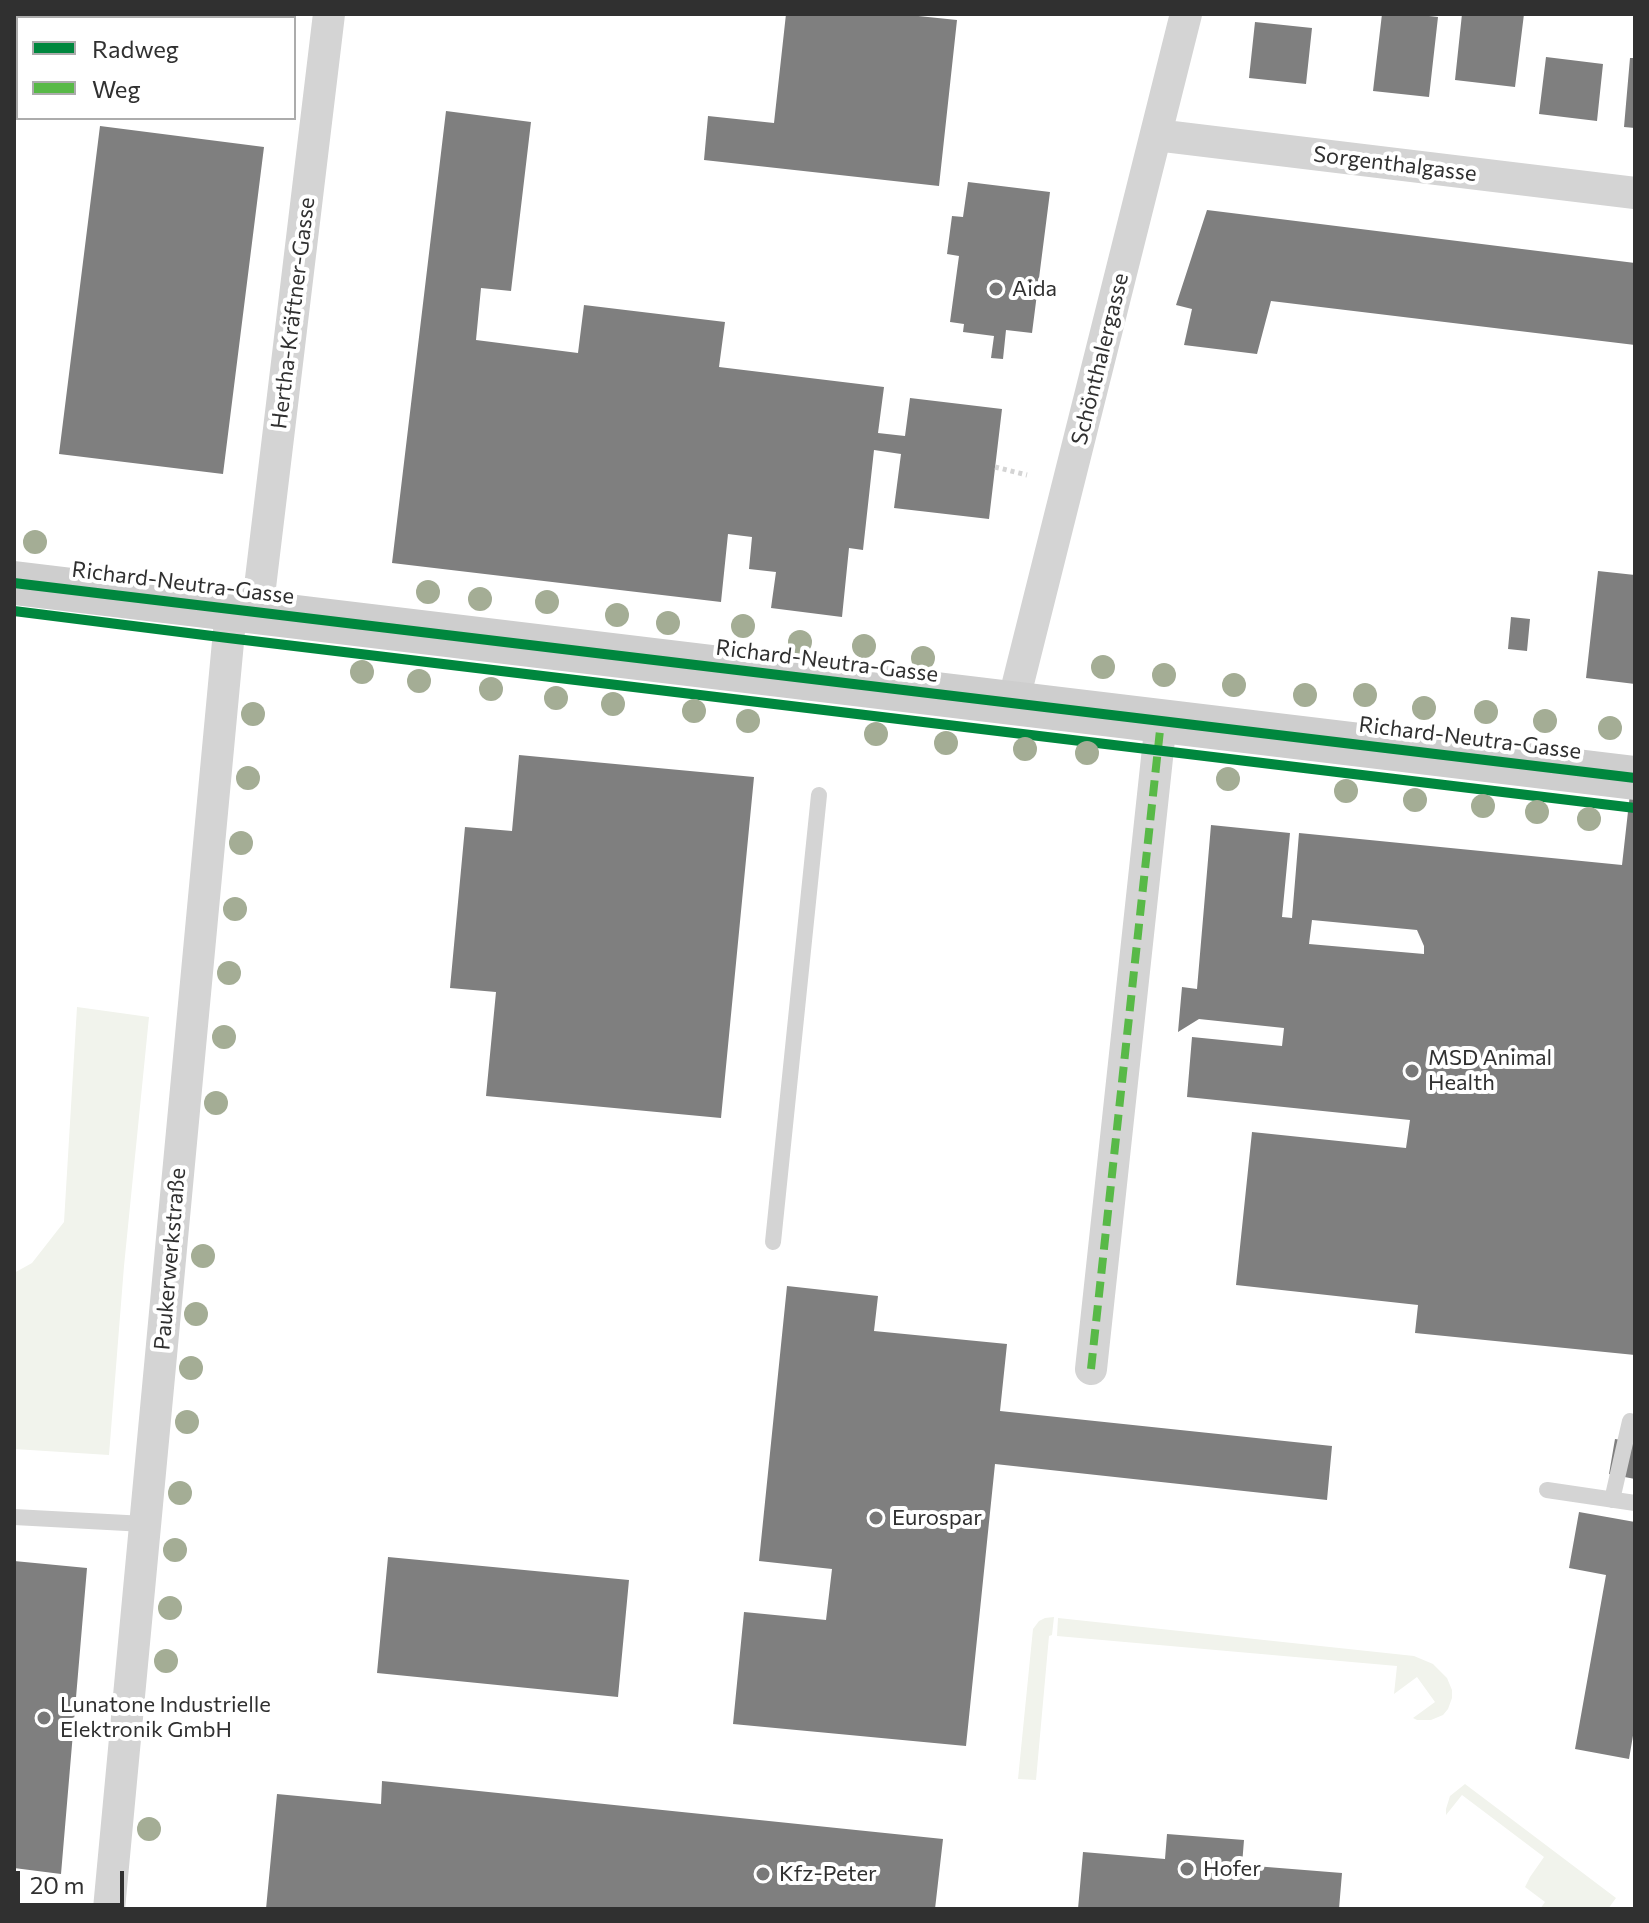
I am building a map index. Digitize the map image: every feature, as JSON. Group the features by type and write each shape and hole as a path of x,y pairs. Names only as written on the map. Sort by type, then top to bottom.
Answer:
{"street":[{"name":"Hertha-Kräftner-Gasse","path":"244,611 329,14"},
{"name":"Schönthalergasse","path":"1013,703 1186,14"},
{"name":"Sorgenthalgasse","path":"1156,135 1635,193"},
{"name":"Richard-Neutra-Gasse","path":"14,583 1635,778"},
{"name":"Paukerwerkstraße","path":"109,1909 145,1524 244,611"},
{"path":"1091,1369 1161,721"}],"lane":[{"path":"773,1242 819,795"},
{"path":"1612,1500 1630,1421"},
{"path":"1547,1490 1635,1503"},
{"path":"14,1517 145,1524"}],"path":[{"path":"995,467 1027,475"}],"shaded area":[{"path":"77,1007 149,1017 109,1455 14,1449 14,1273 32,1263 64,1222"},
{"path":"1054,1617 1052,1635 1049,1636 1036,1780 1018,1779 1033,1629 1039,1621"},
{"path":"1058,1618 1414,1656 1433,1664 1447,1678 1452,1698 1443,1715 1431,1720 1417,1720 1413,1718 1435,1702 1417,1677 1394,1694 1397,1666 1057,1636"},
{"path":"1465,1784 1616,1898 1608,1909 1540,1909 1545,1902 1525,1887 1544,1857 1462,1795 1446,1815 1450,1796"}],"building":[{"path":"786,14 899,14 957,20 939,186 704,160 708,116 774,123"},
{"path":"1382,14 1438,17 1429,97 1373,91"},
{"path":"1462,14 1524,14 1515,87 1455,80"},
{"path":"1255,22 1312,28 1306,84 1249,78"},
{"path":"1546,57 1603,64 1597,121 1539,114"},
{"path":"1630,58 1635,58 1635,128 1624,127"},
{"path":"446,111 531,122 511,291 481,288 476,340 578,353 584,305 725,322 719,367 884,387 878,433 905,436 910,398 1002,409 989,519 894,508 901,454 874,450 863,550 849,548 842,617 771,608 776,572 749,569 752,537 728,534 721,602 392,563"},
{"path":"100,126 264,147 223,474 59,454"},
{"name":"Aida","path":"968,182 1050,192 1032,333 1006,330 1003,359 991,358 994,336 963,332 964,324 950,322 959,256 947,254 952,216 963,217"},
{"path":"1207,210 1635,263 1635,345 1271,301 1257,354 1184,345 1192,309 1176,305"},
{"path":"1598,571 1635,575 1635,684 1586,678"},
{"path":"1511,617 1530,619 1527,651 1508,649"},
{"path":"519,755 754,777 721,1118 486,1096 496,992 450,988 465,827 512,831"},
{"name":"MSD Animal Health","path":"1635,767 1635,1355 1415,1333 1418,1305 1236,1285 1252,1132 1406,1148 1410,1120 1187,1097 1192,1037 1282,1046 1284,1028 1199,1019 1178,1032 1182,987 1197,989 1211,825 1290,833 1282,917 1292,918 1299,833 1622,865","holes":["1312,920 1417,930 1424,954 1309,944"]},
{"name":"Eurospar","path":"787,1286 878,1296 874,1331 1007,1344 1000,1411 1332,1446 1327,1500 995,1464 966,1746 733,1724 744,1612 826,1620 832,1569 759,1561"},
{"path":"1615,1439 1635,1442 1635,1479 1609,1474"},
{"path":"1579,1512 1635,1522 1635,1724 1629,1759 1575,1749 1606,1575 1569,1568"},
{"path":"388,1557 629,1580 618,1697 377,1673"},
{"name":"Lunatone Industrielle Elektronik GmbH","path":"14,1561 87,1568 61,1874 14,1868"},
{"path":"382,1781 943,1839 935,1909 266,1909 277,1794 381,1804"},
{"name":"Hofer","path":"1167,1834 1244,1840 1242,1865 1342,1873 1339,1909 1078,1909 1083,1852 1165,1859"}],"marked path":[{"path":"1091,1369 1161,721"}],"cycle path":[{"path":"14,583 1635,778"},
{"path":"14,611 1635,808"}],"place":[{"name":"Aida","path":"996,289"},
{"name":"MSD Animal Health","path":"1412,1071"},
{"name":"Eurospar","path":"876,1518"},
{"name":"Lunatone Industrielle Elektronik GmbH","path":"44,1718"},
{"name":"Hofer","path":"1187,1869"},
{"name":"Kfz-Peter","path":"763,1874"}]}
